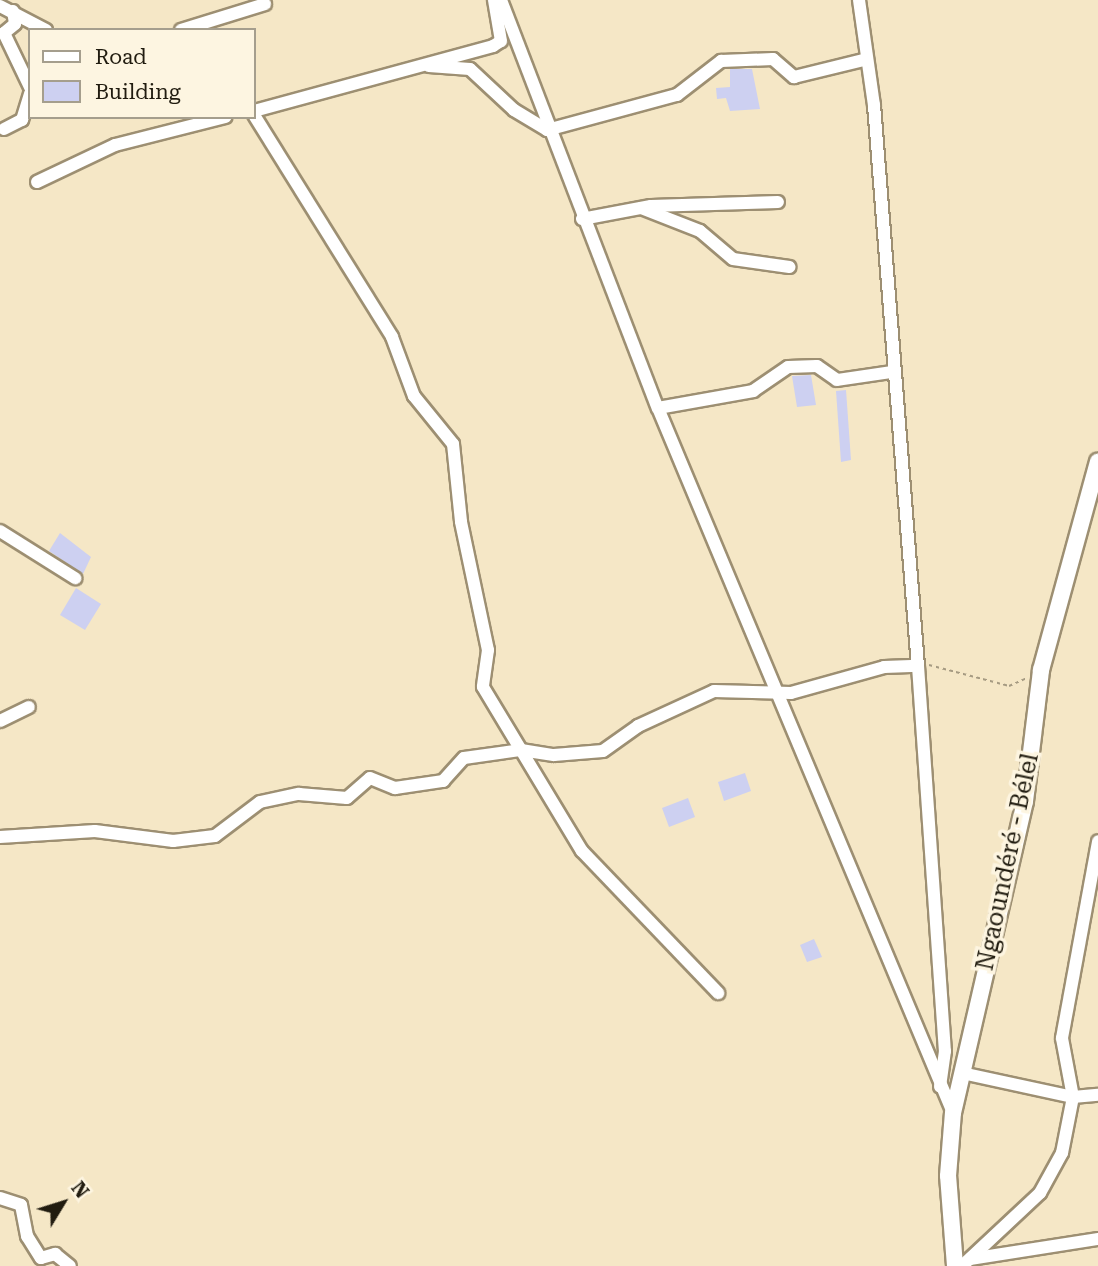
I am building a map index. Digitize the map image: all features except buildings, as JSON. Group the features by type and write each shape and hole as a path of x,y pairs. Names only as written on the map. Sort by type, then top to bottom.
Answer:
{"main road":[{"name":"Ngaoundéré - Bélel","path":"962,1264 948,1176 953,1113 1025,801 1041,670 1098,462"}],"street":[{"path":"256,112 429,66 501,41 494,0"},
{"path":"501,0 547,130 658,408 940,1088 953,1113"},
{"path":"859,0 863,60 874,104 891,372 918,666 945,1051 940,1088"},
{"path":"187,28 265,4"},
{"path":"0,6 43,28"},
{"path":"13,11 13,27 4,33 28,83"},
{"path":"429,66 470,69 523,117 547,130 677,95 721,61 773,59 794,78 863,60"},
{"path":"4,130 22,120 28,100"},
{"path":"256,116 392,337 414,396 453,444 461,522 488,650 484,687 582,851 719,993"},
{"path":"182,119 191,124"},
{"path":"37,182 116,145 216,119"},
{"path":"582,219 641,208 778,202"},
{"path":"641,208 700,231 733,259 789,267"},
{"path":"658,408 753,391 788,367 817,366 837,380 891,372"},
{"path":"0,531 75,578"},
{"path":"0,837 95,831 173,841 215,836 260,802 299,794 347,798 370,778 395,788 443,781 464,758 521,750 603,751 638,726 714,691 776,693 884,667 918,666"},
{"path":"0,721 29,707"},
{"path":"962,1264 1040,1193 1062,1153 1073,1097 1062,1038 1098,841"},
{"path":"962,1073 1073,1097 1098,1095"},
{"path":"0,1198 21,1205 27,1236 41,1258 55,1254 70,1266"},
{"path":"962,1264 1098,1239"}],"path":[{"path":"918,666 944,664 1009,685 1041,670"}]}
